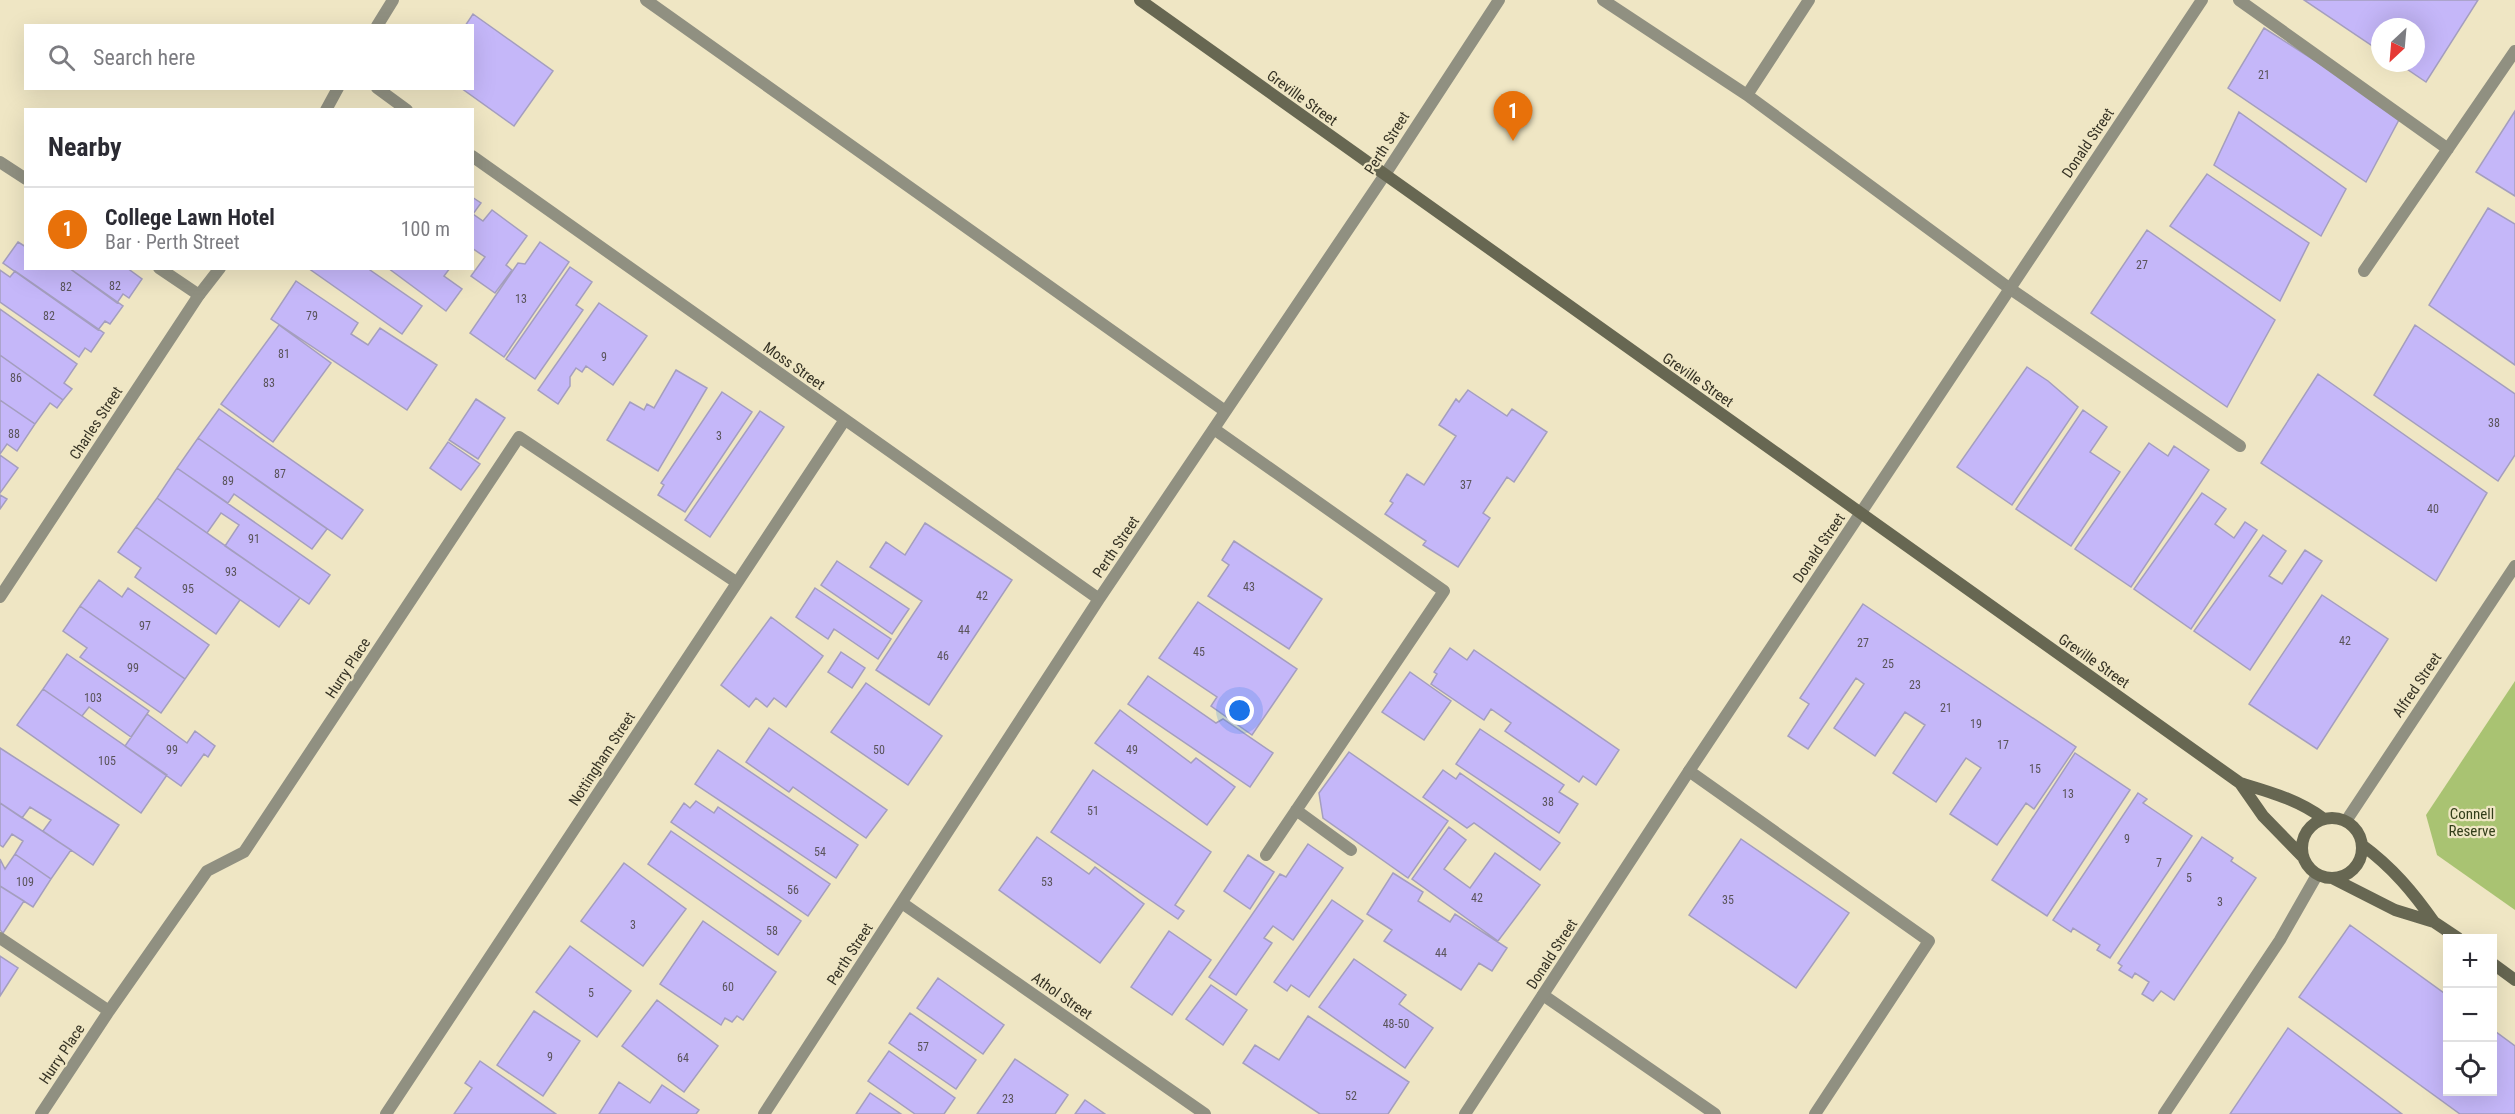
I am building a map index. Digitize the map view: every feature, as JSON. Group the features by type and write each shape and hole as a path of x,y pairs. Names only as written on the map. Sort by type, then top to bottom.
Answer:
{"street":[{"path":"377,24 393,0"},
{"path":"646,0 1225,411"},
{"name":"Greville Street","path":"1140,0 1384,176 2240,783 2263,816 2302,856"},
{"name":"Perth Street","path":"764,1114 1099,599 1384,176 1499,0"},
{"path":"1603,0 1747,95 2009,288 2240,446"},
{"path":"1747,95 1809,0"},
{"name":"Donald Street","path":"1465,1114 1689,771 2202,0"},
{"path":"2239,0 2448,148"},
{"path":"2364,271 2515,51"},
{"path":"327,108 337,90"},
{"path":"380,90 404,108"},
{"name":"Moss Street","path":"474,157 1099,599"},
{"path":"0,162 24,178"},
{"path":"162,270 199,295"},
{"name":"Charles Street","path":"0,597 199,295 218,270"},
{"name":"Nottingham Street","path":"386,1114 844,421"},
{"path":"1214,429 1444,591 1266,855"},
{"name":"Hurry Place","path":"41,1114 109,1011 207,871 244,852 519,436 736,582"},
{"name":"Alfred Street","path":"2346,821 2515,566"},
{"path":"1689,771 1929,941 1815,1114"},
{"name":"Greville Street","path":"2240,783 2276,793 2310,808 2324,819"},
{"path":"1296,810 1351,850"},
{"path":"2334,879 2343,877 2352,871 2362,854 2362,845 2360,835 2346,821 2324,819 2308,829 2301,846 2305,864 2317,875 2334,879 2395,910 2434,922"},
{"path":"2362,845 2381,859 2410,887 2434,922 2450,934"},
{"path":"2164,1114 2280,940 2317,875"},
{"name":"Athol Street","path":"902,903 1205,1114"},
{"path":"0,938 109,1011"},
{"path":"2497,966 2515,980"},
{"path":"1543,995 1715,1114"}],"green space":[{"name":"Connell Reserve","path":"2515,681 2515,910 2437,855 2426,815"}],"building":[{"path":"2304,0 2478,0 2426,82 2411,72 2425,72 2425,18 2371,18 2371,45"},
{"path":"473,14 553,71 514,126 464,90 474,90 474,24 466,24"},
{"path":"2264,28 2401,116 2366,182 2228,88"},
{"path":"2515,111 2515,196 2476,172"},
{"path":"2239,112 2346,189 2321,236 2214,165"},
{"path":"2207,174 2309,243 2280,301 2170,226"},
{"path":"474,198 481,203 474,213"},
{"path":"2488,208 2515,224 2515,365 2429,305"},
{"path":"492,210 527,236 506,265 512,270 495,293 471,276 485,257 474,249 474,215 483,221"},
{"path":"2147,230 2275,320 2227,407 2091,313"},
{"path":"18,242 24,246 24,270 72,270 123,306 110,324 105,321 98,330 3,263"},
{"path":"540,242 569,262 504,357 470,333 518,263 525,264"},
{"path":"570,267 592,282 576,305 583,310 535,379 506,359"},
{"path":"0,270 10,277 15,271 104,333 91,352 85,348 79,357 0,302"},
{"path":"72,270 130,270 142,279 129,298 123,294 117,303"},
{"path":"311,270 370,270 422,306 402,334"},
{"path":"391,270 448,270 444,276 462,289 446,311"},
{"path":"296,281 358,323 351,334 368,345 380,328 437,365 407,410 271,319"},
{"path":"599,303 647,336 613,385 586,366 582,372 576,368 570,377 570,386 558,404 538,390"},
{"path":"0,309 77,364 64,383 72,389 63,400 0,355"},
{"path":"279,325 331,363 273,442 221,404"},
{"path":"2415,325 2515,394 2515,455 2498,481 2374,395"},
{"path":"0,355 63,400 57,408 50,403 35,424 0,400"},
{"path":"2027,367 2048,381 2078,407 2012,505 1957,467"},
{"path":"676,370 707,388 658,471 607,440 630,402 644,410 647,404 654,408"},
{"path":"2318,374 2487,493 2436,581 2261,463"},
{"path":"1468,390 1507,416 1512,409 1547,432 1514,482 1507,477 1483,513 1490,518 1458,567 1423,545 1426,541 1385,514 1393,503 1390,501 1407,474 1424,485 1456,436 1439,425 1456,399 1459,402"},
{"path":"722,392 752,412 685,512 658,495 664,485 661,483"},
{"path":"476,399 505,418 478,459 449,440"},
{"path":"0,400 35,424 17,451 7,444 0,454"},
{"path":"219,409 363,510 342,539 198,438"},
{"path":"2083,410 2107,427 2090,452 2120,472 2071,546 2016,509"},
{"path":"760,411 784,427 710,537 685,520"},
{"path":"198,438 327,529 312,549 234,494 228,503 177,468"},
{"path":"448,442 480,464 461,490 430,468"},
{"path":"2149,443 2168,456 2174,446 2209,470 2131,587 2075,549"},
{"path":"0,455 18,468 0,493"},
{"path":"177,468 330,575 309,604 225,546 239,525 221,513 207,533 157,498"},
{"path":"2202,493 2226,509 2215,524 2234,538 2245,522 2257,530 2191,629 2134,589"},
{"path":"0,495 7,499 0,509"},
{"path":"157,498 300,598 279,627 136,527"},
{"path":"925,523 1012,580 929,705 876,670 922,601 870,567 886,542 905,555"},
{"path":"136,527 240,600 216,634 135,577 141,568 118,552"},
{"path":"2263,535 2286,551 2269,576 2282,584 2305,550 2322,561 2250,670 2194,631"},
{"path":"1234,541 1322,599 1289,649 1208,596 1229,565 1222,560"},
{"path":"837,561 909,609 892,634 821,585"},
{"path":"99,580 122,597 128,588 209,645 185,679 80,606"},
{"path":"815,588 891,639 878,659 834,629 828,639 796,617"},
{"path":"2322,595 2388,639 2317,749 2249,704"},
{"path":"1198,602 1297,669 1252,735 1211,706 1217,697 1159,658"},
{"path":"1863,604 2076,747 2034,809 2026,803 1997,845 1950,814 1981,768 1966,758 1936,802 1893,773 1925,725 1905,712 1875,756 1834,728 1864,684 1856,678 1808,749 1788,736 1809,704 1800,698"},
{"path":"80,606 185,679 161,713 80,657 87,648 63,631"},
{"path":"771,617 823,656 786,707 774,698 767,707 756,698 749,707 721,685"},
{"path":"1450,648 1467,660 1474,650 1619,750 1596,785 1583,776 1579,782 1505,731 1511,723 1491,709 1484,720 1431,684 1437,674 1434,672"},
{"path":"841,652 865,668 852,688 828,672"},
{"path":"67,654 149,711 131,737 89,707 82,716 43,689"},
{"path":"1410,672 1451,701 1424,740 1382,712"},
{"path":"1148,676 1216,723 1223,719 1273,753 1250,787 1128,704"},
{"path":"866,683 942,736 908,785 831,732"},
{"path":"43,689 167,775 141,813 17,725"},
{"path":"1120,710 1191,763 1196,758 1235,787 1207,825 1095,743"},
{"path":"147,714 187,743 195,731 215,746 208,757 204,754 181,786 125,746"},
{"path":"769,728 887,810 866,838 793,787 789,792 746,762"},
{"path":"1480,729 1564,785 1559,792 1578,804 1559,833 1456,764"},
{"path":"0,748 119,825 93,865 43,831 51,820 30,807 22,818 0,803"},
{"path":"718,750 858,845 836,878 695,784"},
{"path":"1349,752 1448,821 1408,878 1323,818 1319,793"},
{"path":"2075,753 2130,790 2047,916 1992,880"},
{"path":"1093,770 1211,852 1175,905 1184,911 1178,919 1051,832"},
{"path":"1443,770 1456,779 1460,773 1560,843 1540,870 1474,823 1467,828 1423,797"},
{"path":"2138,793 2147,799 2143,803 2192,836 2110,958 2097,950 2100,945 2073,928 2071,932 2053,920"},
{"path":"696,801 714,813 718,807 830,884 808,916 671,822 684,803 690,808"},
{"path":"0,803 71,850 51,879 15,854 23,841 12,834 3,847 0,845"},
{"path":"1449,827 1466,840 1444,869 1470,888 1495,853 1540,885 1498,941 1412,879"},
{"path":"671,831 801,921 778,955 648,864"},
{"path":"1037,837 1089,874 1095,867 1144,904 1100,963 999,890"},
{"path":"2202,837 2233,858 2231,861 2256,878 2174,1000 2161,991 2153,1001 2142,994 2149,982 2135,973 2132,978 2119,970 2122,966 2118,963"},
{"path":"1741,839 1849,913 1796,988 1689,915"},
{"path":"1308,844 1343,868 1293,940 1273,926 1264,938 1272,943 1236,995 1209,977 1280,874 1286,877"},
{"path":"15,854 51,879 33,907 0,886 0,859 5,869"},
{"path":"1248,855 1274,872 1250,909 1224,891"},
{"path":"624,863 686,909 643,966 581,921"},
{"path":"1393,873 1423,892 1418,901 1450,922 1455,914 1507,948 1492,971 1479,963 1461,990 1384,941 1392,930 1367,914"},
{"path":"0,886 24,901 3,933 0,930"},
{"path":"1332,900 1363,921 1309,997 1291,985 1287,991 1274,982"},
{"path":"703,921 776,972 743,1020 737,1016 732,1022 725,1018 721,1025 660,984"},
{"path":"2350,925 2443,992 2443,1096 2497,1096 2497,1033 2515,1046 2515,1114 2460,1114 2299,997"},
{"path":"1169,931 1211,960 1172,1015 1131,987"},
{"path":"570,946 631,991 597,1037 536,992"},
{"path":"0,956 18,968 0,996"},
{"path":"1354,959 1406,995 1399,1004 1433,1028 1405,1068 1319,1007"},
{"path":"938,978 1004,1025 983,1054 917,1008"},
{"path":"1211,985 1247,1010 1223,1045 1186,1019"},
{"path":"657,1000 718,1046 684,1092 622,1046"},
{"path":"534,1011 580,1041 543,1096 497,1065"},
{"path":"910,1013 976,1060 956,1089 889,1043"},
{"path":"1308,1016 1409,1082 1388,1114 1320,1114 1243,1063 1255,1045 1279,1060"},
{"path":"2288,1028 2402,1114 2230,1114"},
{"path":"889,1051 955,1098 944,1114 915,1114 868,1081"},
{"path":"1015,1059 1068,1095 1055,1114 977,1114"},
{"path":"480,1061 556,1114 454,1114 472,1088 465,1083"},
{"path":"619,1082 650,1103 662,1085 699,1110 696,1114 599,1114"},
{"path":"870,1093 901,1114 856,1114"},
{"path":"1085,1100 1105,1114 1075,1114"}],"place":[{"name":"College Lawn Hotel","path":"1513,141"}]}
